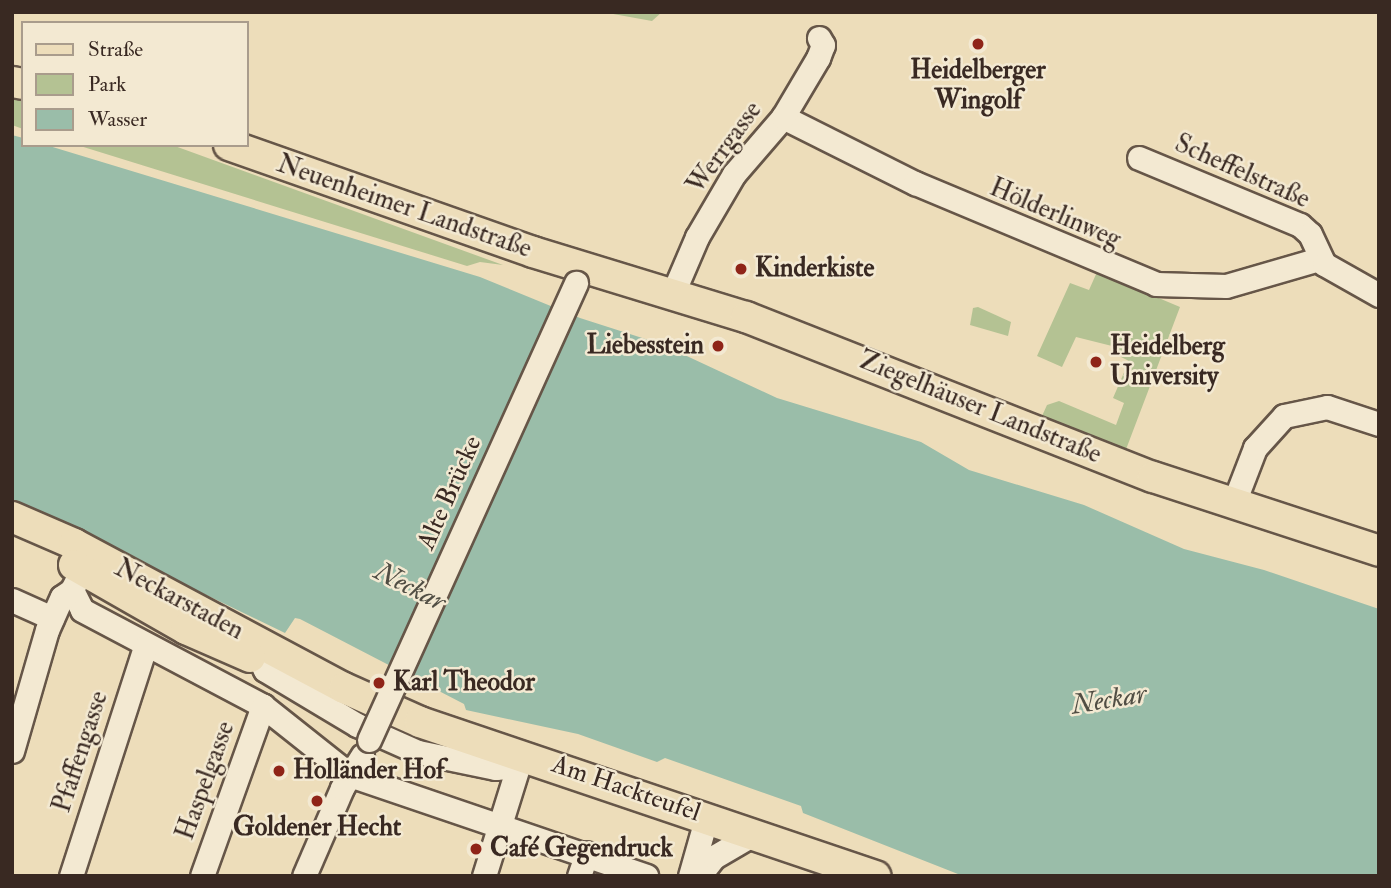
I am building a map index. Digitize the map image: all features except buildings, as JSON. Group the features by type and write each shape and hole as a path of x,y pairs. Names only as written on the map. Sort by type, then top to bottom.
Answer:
{"main road":[{"name":"Neuenheimer Landstraße","path":"234,147 578,275"},
{"name":"Ziegelhäuser Landstraße","path":"578,275 673,293 1233,506 1379,551"},
{"name":"Neckarstaden","path":"12,517 81,571 376,702"},
{"name":"Neckarstaden","path":"12,531 186,629 260,660 344,688"},
{"name":"Am Hackteufel","path":"376,702 436,728 707,816 876,876"}],"street":[{"name":"Werrgasse","path":"673,293 697,237 734,174 783,117 820,55 819,38"},
{"name":"Hölderlinweg","path":"783,117 915,183 1156,284 1226,286 1319,258"},
{"name":"Scheffelstraße","path":"1139,158 1292,221 1310,234 1319,258 1379,295"},
{"name":"Alte Brücke","path":"304,876 578,275"},
{"path":"1233,506 1255,448 1284,416 1327,407 1379,424"},
{"path":"12,751 50,624 62,597 81,571"},
{"path":"81,571 82,610 143,654 263,706 325,754 504,828 587,853 646,876"},
{"path":"12,600 50,624"},
{"name":"Pfaffengasse","path":"71,876 143,654"},
{"path":"260,660 280,680 408,748 495,768 508,767 522,754"},
{"name":"Haspelgasse","path":"202,876 263,706"},
{"path":"484,876 504,828 522,754"},
{"path":"690,876 707,816"},
{"path":"699,876 713,857 755,833"},
{"path":"579,876 587,853"}],"green space":[{"path":"602,12 662,12 652,21"},
{"path":"12,98 21,100 21,128 12,125"},
{"path":"83,147 178,147 503,265 480,262 467,266"},
{"name":"Heidelberg University","path":"1097,272 1180,307 1125,452 1042,416 1047,405 1059,401 1116,425 1124,403 1113,398 1129,361 1115,354 1112,346 1076,337 1062,367 1037,356 1070,283 1089,290"},
{"path":"978,307 1011,322 1008,336 970,325 973,308"}],"water":[{"name":"Neckar","path":"12,135 21,137 21,147 53,147 480,277 580,318 661,344 777,398 921,442 969,470 1084,505 1184,549 1264,570 1379,609 1379,876 963,876 803,813 801,806 665,758 657,762 578,734 466,710 464,704 300,619 295,618 285,633 12,501"}],"place":[{"name":"Heidelberger Wingolf","path":"978,44"},
{"name":"Kinderkiste","path":"741,269"},
{"name":"Liebesstein","path":"718,346"},
{"name":"Heidelberg University","path":"1096,362"},
{"name":"Karl Theodor","path":"379,683"},
{"name":"Holländer Hof","path":"279,771"},
{"name":"Goldener Hecht","path":"317,801"},
{"name":"Café Gegendruck","path":"476,849"}]}
